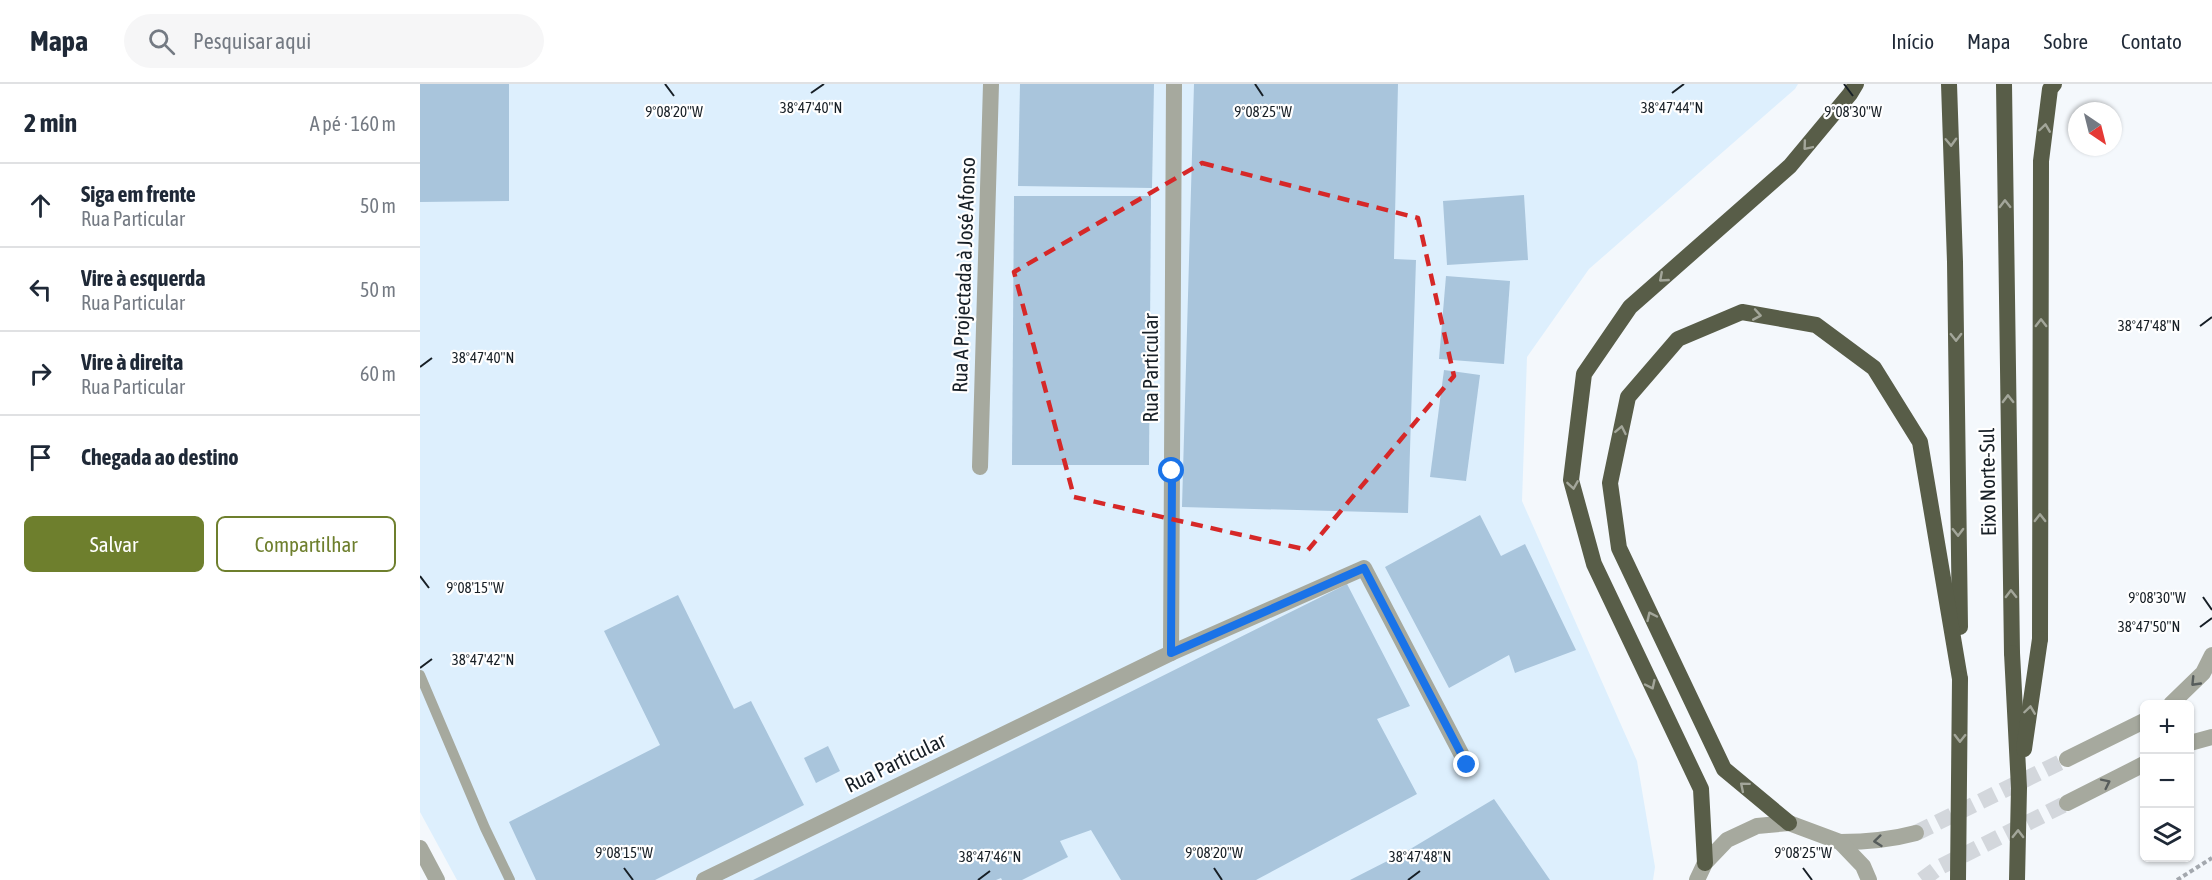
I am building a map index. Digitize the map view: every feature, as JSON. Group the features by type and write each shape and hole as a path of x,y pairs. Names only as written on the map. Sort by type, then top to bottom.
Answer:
{"highway":[{"path":"1705,863 1701,789 1594,564 1571,480 1584,374 1630,306 1790,166 1856,84"},
{"name":"Eixo Norte-Sul","path":"1949,84 1955,262 1960,679 1958,880"},
{"name":"Eixo Norte-Sul","path":"2004,84 2012,653 2019,788 2018,880"},
{"path":"2019,788 2040,639 2041,161 2050,89 2054,84"},
{"path":"1789,823 1724,769 1619,548 1610,483 1628,396 1678,339 1742,312 1816,325 1874,368 1920,442 1960,679"}],"street":[{"name":"Rua A Projectada à José Afonso","path":"980,467 991,84"},
{"name":"Rua Particular","path":"1171,653 1174,84"},
{"name":"Rua Particular","path":"704,880 1171,653 1364,568 1467,765"},
{"path":"2177,700 2203,673 2212,655"},
{"path":"2067,759 2140,723"},
{"path":"2194,742 2212,737"},
{"path":"2067,803 2140,766"},
{"path":"1697,880 1705,863 1727,840 1757,826 1789,823 1840,842 1872,842 1916,833"},
{"path":"1840,842 1863,866 1869,880"},
{"path":"420,848 437,880"}],"lane":[{"path":"420,675 485,828 510,880"}],"path":[{"path":"2177,880 2212,858"}],"highlighted area":[{"path":"1202,163 1418,218 1454,376 1308,550 1074,497 1014,272"}],"shaded area":[{"path":"420,84 1798,84 1589,269 1527,357 1522,501 1637,761 1655,867 1653,880 457,880 420,812"}],"building":[{"path":"420,84 509,84 509,201 420,202"},
{"path":"1020,84 1154,84 1152,188 1018,186"},
{"path":"1194,84 1398,84 1394,259 1416,260 1408,513 1182,507"},
{"path":"1524,195 1528,260 1447,265 1443,201"},
{"path":"1014,196 1151,196 1149,465 1012,465"},
{"path":"1446,276 1510,281 1504,364 1439,359"},
{"path":"1444,370 1480,375 1466,481 1430,477"},
{"path":"1480,515 1501,556 1525,544 1576,650 1515,673 1509,655 1449,688 1385,567"},
{"path":"1347,584 1410,706 1377,719 1417,794 1256,880 1121,880 1091,830 1060,841 1068,857 1022,880 1002,880 1001,878 996,880 753,880"},
{"path":"678,595 734,709 751,701 804,805 655,880 536,880 509,822 660,745 604,631"},
{"path":"828,746 840,771 816,783 804,758"},
{"path":"1494,799 1550,880 1350,880 1407,851"}],"tunnel":[{"path":"1916,833 2067,759"},
{"path":"1922,880 1938,868 2067,803"}],"route":[{"path":"1172,471 1171,653 1364,568 1467,765"}]}
